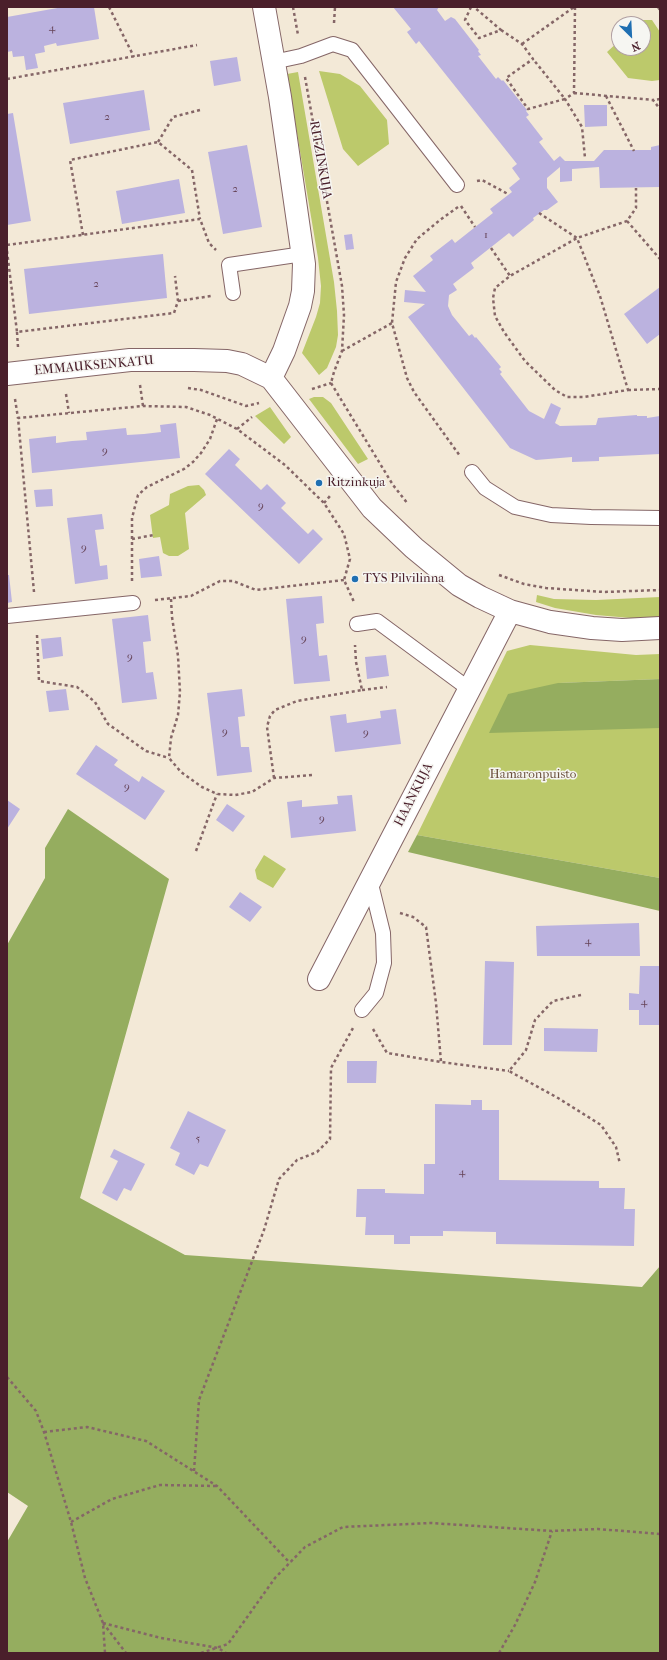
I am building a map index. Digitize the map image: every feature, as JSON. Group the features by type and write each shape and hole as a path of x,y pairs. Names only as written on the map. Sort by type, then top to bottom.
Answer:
{"street":[{"path":"264,7 274,62 303,254 303,284 300,306 284,351 271,378"},
{"name":"EMMAUKSENKATU","path":"7,374 130,360 226,361 242,364 271,378 372,508 414,548 459,585 510,611 550,622 592,628 622,630 660,628"},
{"name":"HAANKUJA","path":"319,979 510,611"}],"lane":[{"path":"274,62 301,56 333,44 352,50 456,184"},
{"path":"233,293 228,264 303,254"},
{"path":"472,472 485,488 515,507 551,515 660,518"},
{"path":"7,616 133,603"},
{"path":"357,624 377,621 469,689"},
{"path":"362,1010 376,993 384,963 383,934 370,880"}],"path":[{"path":"109,7 134,57"},
{"name":"RITZINKUJA","path":"293,7 342,286 344,315 342,352 331,383"},
{"path":"471,7 464,20 478,38 501,30"},
{"path":"474,7 501,30 522,44 565,99 582,127 585,158"},
{"path":"522,44 574,7"},
{"path":"574,7 574,93"},
{"path":"7,78 197,45"},
{"path":"534,59 506,78 528,109 565,99 574,93 653,100 660,98"},
{"path":"606,95 634,151"},
{"path":"653,100 660,109"},
{"path":"83,235 70,160 158,142 173,117 200,110"},
{"path":"158,142 192,170 200,219 209,243 228,264"},
{"path":"456,184 482,180 508,194"},
{"path":"636,188 636,208 627,221 577,238 510,276 495,288 493,298 495,316 504,332 525,361 550,385 567,397 584,397 628,390 660,390"},
{"path":"460,206 440,220 418,239 405,258 396,282 392,323 407,378 414,392 472,472"},
{"path":"539,213 577,238 600,296 628,390"},
{"path":"7,245 200,219"},
{"path":"627,221 660,259"},
{"path":"491,248 510,276"},
{"path":"7,251 18,351"},
{"path":"17,332 174,312 178,301 175,276"},
{"path":"178,301 233,293"},
{"path":"342,352 392,323"},
{"path":"306,390 331,383 393,485 412,509"},
{"path":"132,386 147,384"},
{"path":"140,385 143,406"},
{"path":"182,386 201,390 246,406 260,403"},
{"path":"58,395 73,393"},
{"path":"66,394 68,413"},
{"path":"7,399 22,398"},
{"path":"15,399 36,613 39,681 77,687 95,702 108,724 146,751 169,758 181,772 202,787 218,794 235,796 252,792 274,778 313,775"},
{"path":"18,418 143,406 186,407 210,415 237,429 285,465 324,503 339,524 344,534 350,559 344,580 354,601 357,624 355,642 356,662 362,690"},
{"path":"237,429 252,417"},
{"path":"131,578 133,562 132,518 138,495 147,487 184,469 193,462 210,439 217,419"},
{"path":"324,503 331,495"},
{"path":"132,539 154,535"},
{"path":"493,573 524,584 546,588 604,592 660,590"},
{"path":"169,758 171,738 178,715 180,692 178,656 172,617 171,599 191,596 220,581 233,581 256,590 344,580"},
{"path":"274,778 267,726 270,716 275,710 298,701 387,687"},
{"path":"196,851 218,794"},
{"path":"377,907 413,917 426,927 436,1003 441,1062"},
{"path":"509,1071 526,1050 535,1020 553,1001 581,995"},
{"path":"362,1010 387,1053 509,1071 558,1098 601,1125 616,1147 620,1164"},
{"path":"194,1471 200,1400 264,1230 279,1179 297,1160 317,1152 330,1139 331,1068 362,1010"},
{"path":"7,1377 36,1411 44,1432 71,1522 85,1578 103,1623 126,1653"},
{"path":"44,1432 87,1427 146,1441 217,1486 290,1563"},
{"path":"71,1522 112,1500 160,1485 217,1486"},
{"path":"201,1653 228,1644 275,1578 305,1547 343,1527 431,1523 552,1531 598,1529 660,1534"},
{"path":"499,1653 515,1625 535,1582 552,1531"},
{"path":"103,1623 161,1638 218,1648 226,1653"},
{"path":"103,1623 105,1653"}],"green space":[{"path":"652,20 660,32 660,80 652,81 628,78 607,52 611,48 611,56 651,56"},
{"path":"319,71 340,74 360,86 387,120 389,144 358,166 343,149"},
{"path":"298,72 334,282 337,311 338,335 336,347 327,368 319,375 302,353 320,303 321,286 318,258 287,74"},
{"path":"314,397 323,397 331,403 368,459 358,464 309,399"},
{"path":"270,407 291,437 284,444 255,416"},
{"path":"199,485 204,490 206,495 185,513 189,549 178,556 169,556 163,553 160,537 153,538 150,515 169,505 170,494 188,486"},
{"path":"537,595 554,599 596,600 660,597 660,618 642,619 596,615 555,608 536,602"},
{"name":"Hamaronpuisto","path":"530,645 636,655 660,654 660,679 559,683 660,727 660,878 417,835 507,651"},
{"path":"660,679 660,728 489,733 508,694 558,683"},
{"path":"68,809 169,879 80,1198 185,1255 642,1287 660,1266 660,1653 7,1653 7,1542 28,1506 7,1492 7,945 45,878 45,848"},
{"path":"417,835 660,878 660,911 408,852"},
{"path":"264,855 286,869 273,888 257,879 255,870"}],"building":[{"path":"63,7 94,7 99,39 57,46 56,43 44,46 45,52 35,54 38,68 26,70 24,56 13,57 12,51 7,52 7,17"},
{"path":"393,7 439,7 437,10 445,21 451,17 455,19 479,50 478,51 481,55 478,56 496,79 498,77 502,81 503,80 527,110 526,111 529,115 526,117 543,139 539,142 554,161 560,156 565,161 594,161 604,150 651,150 651,147 660,145 660,187 600,188 599,167 572,169 572,181 560,182 560,167 547,178 547,188 558,202 533,218 534,220 513,237 509,233 471,263 474,268 453,284 457,290 449,295 448,306 452,315 469,336 472,334 475,338 476,337 501,367 499,369 502,372 500,374 529,411 544,419 551,403 561,408 555,423 560,426 596,425 598,418 637,415 647,416 647,418 660,416 660,454 599,457 599,461 572,462 572,457 536,460 510,448 408,317 425,304 404,302 405,290 426,292 413,276 433,260 430,256 452,239 455,243 493,213 490,209 512,192 509,188 520,179 512,168 517,164 419,41 416,44 407,32 411,29"},
{"path":"237,57 241,81 214,86 210,61"},
{"path":"144,90 150,130 70,144 63,103"},
{"path":"584,105 607,105 607,126 585,127"},
{"path":"13,113 31,221 7,225 7,114"},
{"path":"247,145 262,227 223,234 208,152"},
{"path":"179,179 185,213 122,224 116,191"},
{"path":"352,234 354,249 346,250 344,235"},
{"path":"163,254 167,298 29,314 24,269"},
{"path":"660,287 660,334 647,344 624,314"},
{"path":"176,423 180,458 32,473 29,439 56,436 56,443 87,440 86,432 126,428 127,435 144,434 161,432 160,425"},
{"path":"229,449 240,459 235,465 261,490 267,484 286,503 281,508 308,534 313,529 323,539 299,564 205,474"},
{"path":"52,489 53,506 36,507 34,490"},
{"path":"102,514 104,529 95,530 100,566 107,565 108,579 75,584 67,518"},
{"path":"159,556 162,576 141,578 139,559"},
{"path":"7,575 9,575 12,602 7,603"},
{"path":"322,596 324,623 316,624 319,656 327,655 330,681 294,684 286,599"},
{"path":"148,615 151,641 143,642 146,673 153,672 157,699 122,703 112,619"},
{"path":"61,637 63,656 43,659 41,639"},
{"path":"386,655 389,676 367,679 365,657"},
{"path":"66,689 69,710 49,712 46,691"},
{"path":"242,689 245,716 238,717 241,747 249,747 252,772 217,776 207,693"},
{"path":"396,709 401,744 335,752 330,716 346,714 347,723 381,718 380,711"},
{"path":"96,745 118,760 114,765 139,782 142,776 165,791 145,820 76,774"},
{"path":"352,795 356,831 291,838 287,802 302,800 302,807 338,804 337,796"},
{"path":"7,800 20,809 7,829"},
{"path":"227,804 245,816 233,832 216,820"},
{"path":"240,892 262,907 250,922 229,907"},
{"path":"639,923 640,956 537,956 536,926"},
{"path":"485,961 514,962 512,1045 483,1045"},
{"path":"640,966 660,966 660,1025 639,1025 639,1010 629,1010 629,993 639,994"},
{"path":"544,1028 598,1029 597,1052 544,1051"},
{"path":"347,1061 377,1061 376,1083 347,1083"},
{"path":"471,1100 482,1100 482,1110 499,1110 499,1180 599,1181 599,1188 625,1188 624,1209 635,1209 634,1246 496,1244 496,1232 443,1231 443,1236 410,1236 410,1244 394,1244 394,1235 365,1235 366,1217 356,1217 357,1189 385,1189 385,1193 424,1194 424,1164 435,1164 435,1104 471,1105"},
{"path":"188,1111 226,1130 208,1167 200,1164 194,1175 175,1165 180,1153 170,1148"},
{"path":"114,1149 145,1164 131,1191 124,1188 117,1201 102,1193 118,1161 110,1157"}],"place":[{"name":"Ritzinkuja","path":"319,483"},
{"name":"TYS Pilvilinna","path":"355,579"}]}
